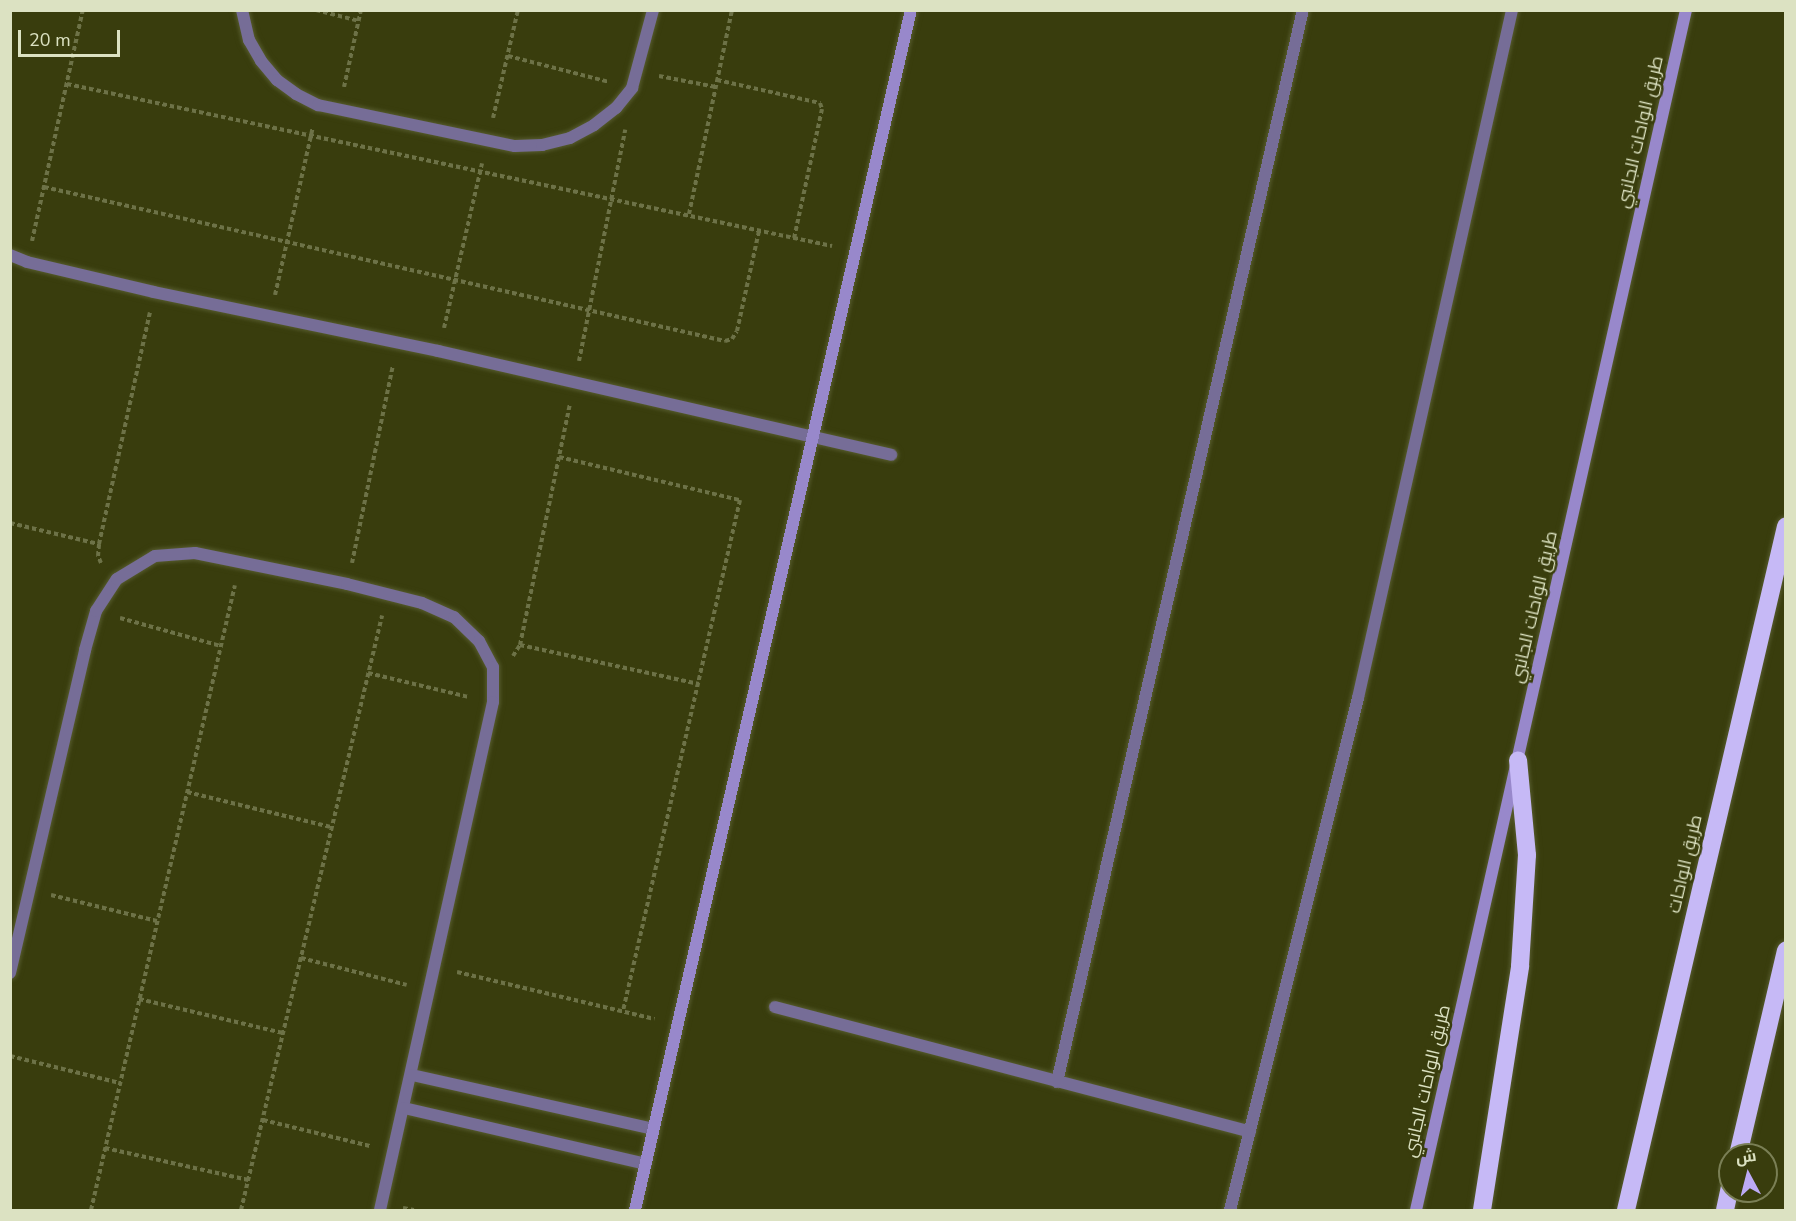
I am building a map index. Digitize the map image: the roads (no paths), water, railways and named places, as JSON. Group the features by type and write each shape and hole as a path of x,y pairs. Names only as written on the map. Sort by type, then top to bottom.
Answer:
{"highway":[{"name":"طريق الواحات","path":"1626,1210 1785,526"},
{"path":"1482,1210 1520,966 1527,855 1518,760"},
{"path":"1741,1143 1785,951"}],"street":[{"path":"242,10 249,40 261,62 283,85 318,105 515,146 542,145 578,134 616,108 632,88 653,10"},
{"path":"635,1210 911,10"},
{"path":"1057,1082 1303,10"},
{"path":"1230,1210 1358,698 1512,10"},
{"name":"طريق الواحات الجانبي","path":"1416,1210 1686,10"},
{"path":"10,255 27,262 154,292 575,381 891,455"},
{"path":"10,973 96,611 117,579 155,556 195,553 347,584 422,603 454,617 479,641 493,667 494,702 380,1210"},
{"path":"775,1007 1250,1132"},
{"path":"412,1075 653,1129"},
{"path":"404,1108 646,1164"}]}
